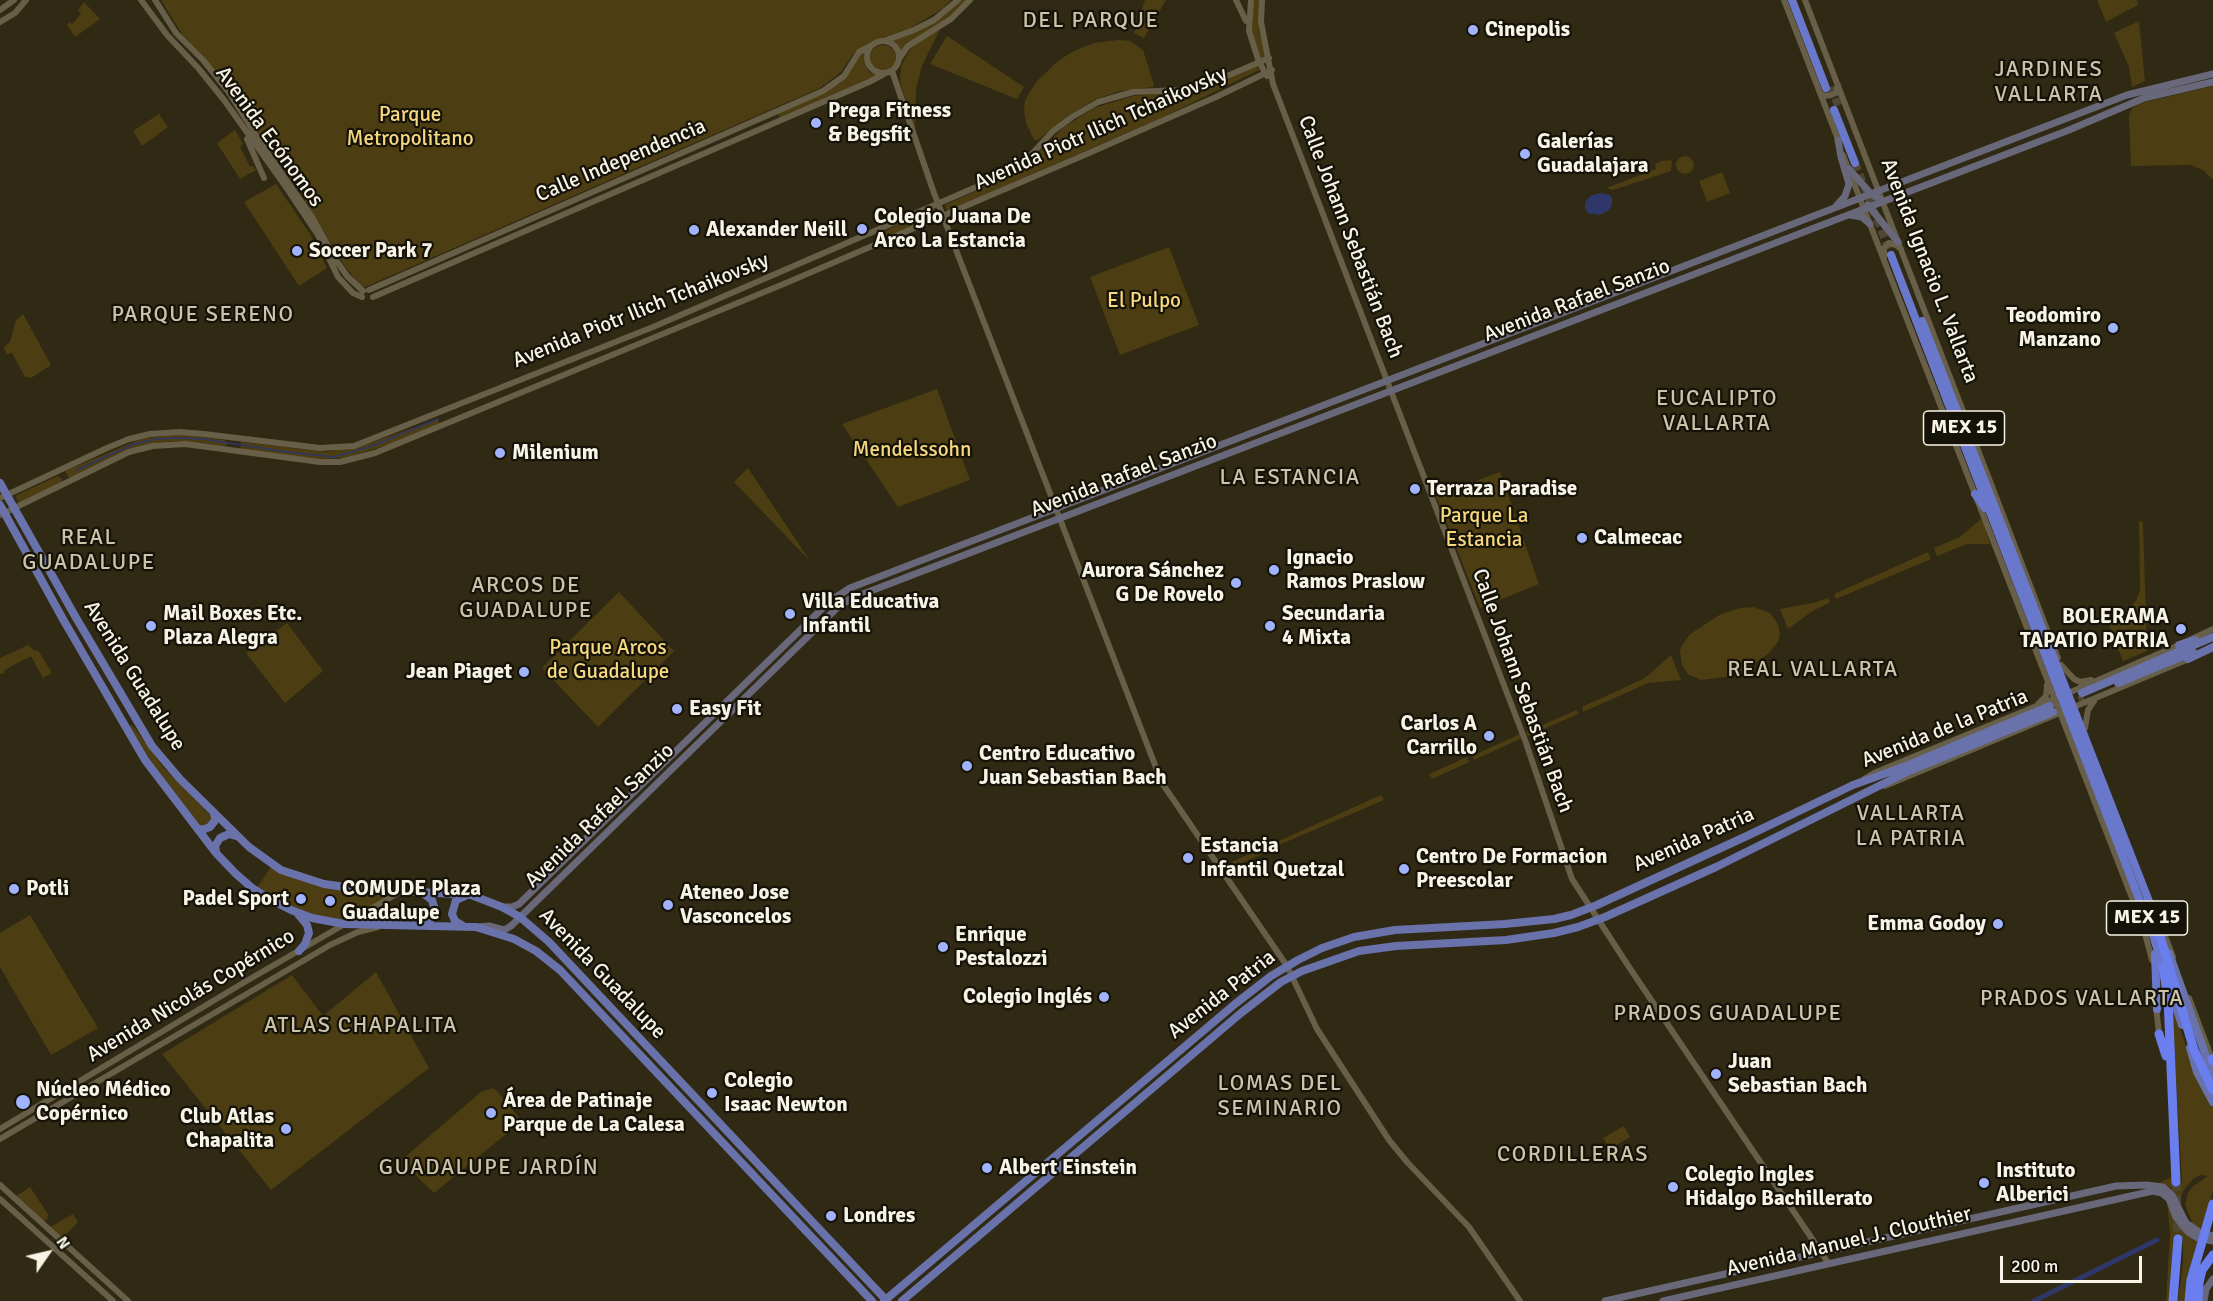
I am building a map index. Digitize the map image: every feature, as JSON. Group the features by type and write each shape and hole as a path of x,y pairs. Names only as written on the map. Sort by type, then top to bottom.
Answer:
{"highway":[{"name":"Avenida Ignacio L. Vallarta","path":"1792,0 1828,88"},
{"name":"Avenida Ignacio L. Vallarta","path":"1797,0 1828,88"},
{"name":"Avenida Ignacio L. Vallarta","path":"1839,107 1854,164"},
{"name":"Avenida Ignacio L. Vallarta","path":"1894,252 1925,327 2132,868 2163,967"},
{"name":"Avenida Ignacio L. Vallarta","path":"1894,252 1995,524 2031,604"},
{"path":"1925,327 1955,389"},
{"path":"1975,494 1995,524"},
{"path":"2001,509 2031,604"},
{"name":"Avenida Ignacio L. Vallarta","path":"2132,868 2142,882 2153,908 2194,1050 2213,1090"},
{"path":"2153,935 2157,971 2157,1009"},
{"path":"2163,967 2168,999 2176,1182"},
{"path":"2159,1034 2165,1050 2171,1097"},
{"path":"2189,1301 2192,1280 2213,1204"},
{"path":"2208,1221 2213,1212"},
{"path":"2173,1301 2178,1239"},
{"path":"2200,1301 2199,1283 2202,1270 2213,1255"}],"main road":[{"name":"Avenida Rafael Sanzio","path":"502,907 519,904 838,595 884,573 2127,95 2213,74"},
{"name":"Avenida Rafael Sanzio","path":"477,927 489,926 504,930 520,917 843,603 858,595 2069,130 2144,98 2213,82"},
{"path":"1833,208 1845,196 1849,184 1840,157 1838,140"},
{"path":"1854,164 1883,201"},
{"path":"1860,198 1894,252"},
{"path":"1844,216 1862,217 1870,224"},
{"name":"Avenida Guadalupe","path":"0,483 5,497 15,508 75,616 153,746 175,774 237,837 272,864 291,874 329,885 400,892 466,895 502,907 520,917 549,942 886,1300"},
{"name":"Avenida Guadalupe","path":"2,511 138,748 216,853 251,887 291,910 344,924 477,927 497,932 526,945 548,959 872,1301"},
{"path":"2180,645 2213,631"},
{"path":"2213,637 2083,695 2213,642"},
{"path":"2187,660 2213,649"},
{"name":"Avenida de la Patria","path":"1852,785 2055,708"},
{"name":"Avenida de la Patria","path":"1862,794 1909,771 2055,708"},
{"name":"Avenida Patria","path":"886,1300 1235,1005 1287,966 1322,948 1354,937 1395,930 1554,919 1591,907 1852,785"},
{"name":"Avenida Patria","path":"902,1301 1241,1013 1292,976 1313,965 1359,951 1396,946 1506,940 1554,933 1599,920 1716,867 1862,794"},
{"path":"197,828 202,830 210,827 216,819 214,814"},
{"path":"216,853 215,846 220,838 229,834 237,837"},
{"path":"422,926 431,919 435,910 432,900 423,893"},
{"path":"464,927 455,921 452,914 456,900 466,895"},
{"name":"Avenida Ignacio L. Vallarta","path":"2153,908 2213,1076"},
{"path":"291,910 302,918 309,929 307,941 299,951"},
{"path":"2175,963 2192,1016"},
{"name":"Avenida Ignacio L. Vallarta","path":"2163,967 2197,1072 2213,1102"},
{"name":"Avenida Manuel J. Clouthier","path":"1605,1301 2116,1186 2156,1185 2163,1187 2172,1195 2183,1218 2194,1233"},
{"name":"Avenida Manuel J. Clouthier","path":"1663,1301 2147,1192 2162,1192 2169,1199 2179,1222 2194,1233"},
{"path":"2194,1233 2213,1236"},
{"path":"2194,1233 2213,1241"},
{"path":"2200,1301 2213,1279"}],"street":[{"path":"14,0 0,10 2,20 15,13 26,0"},
{"name":"Avenida Ecónomos","path":"141,0 174,43 199,69 310,219"},
{"name":"Avenida Ecónomos","path":"155,0 180,37 219,80 245,117 310,219 338,277 353,293 365,293"},
{"path":"958,0 934,20 872,45 866,56 867,64 872,70 884,74 892,71 908,46 951,19 970,0"},
{"path":"1236,0 1248,25"},
{"name":"Calle Johann Sebastián Bach","path":"1251,0 1248,25 1259,62 1273,84"},
{"name":"Calle Johann Sebastián Bach","path":"1262,0 1262,28 1273,84 1525,740 1572,879 1829,1264"},
{"name":"Avenida Ignacio L. Vallarta","path":"1784,0 1839,107 1875,192"},
{"name":"Avenida Ignacio L. Vallarta","path":"1804,0 1828,88 1824,102 1838,140 1854,164 1860,198"},
{"path":"174,43 180,37"},
{"path":"884,41 894,46 899,60"},
{"name":"Calle Independencia","path":"365,293 824,91 844,76 859,52 872,45"},
{"name":"Avenida Piotr Ilich Tchaikovsky","path":"5,497 107,448 141,436 180,432 320,448 354,446 653,327 939,204 1016,168 1053,131 1098,102 1134,92 1182,90 1212,82 1269,58"},
{"name":"Avenida Piotr Ilich Tchaikovsky","path":"2,511 15,508 139,449 175,444 320,462 340,462 375,453 709,316 1131,135 1272,70"},
{"path":"892,71 947,227 1162,783 1287,966 1317,1029 1389,1140 1469,1227 1520,1301"},
{"name":"Calle Independencia","path":"373,297 884,74"},
{"path":"1824,102 1834,98 1839,107"},
{"path":"245,117 240,124 264,178"},
{"name":"Avenida Ignacio L. Vallarta","path":"1883,201 1894,252 1975,494 2046,677 2055,708 2072,743 2149,944 2159,1034"},
{"name":"Avenida Ignacio L. Vallarta","path":"1867,207 1870,224 1894,252 1955,389 2213,1060"},
{"path":"365,293 373,297 371,300 367,301 365,293"},
{"path":"226,450 230,447 230,438"},
{"path":"240,452 237,445 241,440"},
{"path":"2,511 5,497"},
{"name":"Avenida de la Patria","path":"2055,708 2071,692 2180,645"},
{"name":"Avenida de la Patria","path":"2055,708 2077,707 2187,660"},
{"path":"2046,677 2054,687 2060,689 2065,682 2062,668"},
{"path":"2062,668 2080,682 2107,677"},
{"path":"2034,708 2046,696 2046,677"},
{"path":"2085,728 2088,710 2095,700"},
{"path":"1852,785 1874,773 2034,708 2055,708"},
{"path":"2041,722 2055,708"},
{"path":"1862,794 2041,722 2055,722 2067,732"},
{"path":"2072,743 2076,729 2081,729 2088,736"},
{"name":"Avenida Nicolás Copérnico","path":"0,1128 400,892"},
{"name":"Avenida Nicolás Copérnico","path":"0,1139 344,937 387,925"},
{"path":"277,964 280,968 278,975"},
{"path":"0,1185 128,1301"},
{"path":"0,1199 113,1301"},
{"path":"23,1218 30,1212"},
{"path":"85,1276 92,1268"}],"green space":[{"name":"Parque Metropolitano","path":"161,0 951,0 942,9 909,29 866,44 853,54 841,72 820,88 365,287 360,285 346,268 301,194 216,73 182,34"},
{"path":"960,0 968,0 950,17 901,53 892,41 909,34"},
{"path":"1145,0 1166,0 1144,38 1134,33"},
{"path":"1254,0 1260,0 1259,32 1267,56 1261,59 1252,34 1251,15"},
{"path":"2097,0 2137,0 2138,5 2106,22"},
{"path":"84,2 100,19 75,37 67,25 69,22 72,24 81,14 78,10"},
{"path":"2139,21 2145,81 2132,87 2129,67 2114,33"},
{"path":"940,29 922,66 916,88 915,134 900,81 901,66 912,46"},
{"path":"947,36 1024,87 1017,99 930,64"},
{"path":"1130,41 1143,50 1153,87 1121,91 1096,99 1063,119 1038,140 1034,140 1026,123 1024,111 1025,100 1036,82 1059,60 1074,51 1094,43"},
{"path":"883,45 892,49 896,58 892,67 883,71 874,67 870,58 874,49"},
{"path":"864,52 869,72 878,75 780,118 778,113 842,81 856,59"},
{"path":"1257,66 1259,70 1163,117 947,211 945,205 994,183 1025,165 1064,127 1094,108 1133,96 1192,91 1215,85"},
{"path":"2213,86 2213,180 2203,170 2190,165 2131,166 2129,116 2132,108 2141,103"},
{"path":"159,114 168,127 142,146 133,131"},
{"path":"235,130 243,144 240,147 250,167 253,166 256,170 240,179 217,143"},
{"path":"1681,156 1689,156 1694,161 1692,172 1681,174 1676,169 1676,161"},
{"path":"1672,160 1671,171 1613,190 1606,188 1656,169 1655,164 1661,161"},
{"path":"1722,172 1730,193 1707,202 1699,181"},
{"name":"Soccer Park 7","path":"276,184 310,234 327,268 299,286 244,202"},
{"path":"935,208 937,216 887,237 885,231"},
{"name":"El Pulpo","path":"1169,247 1199,325 1120,355 1090,277"},
{"path":"23,314 51,365 31,378 25,377 12,353 6,354 4,347 10,342 16,320"},
{"name":"Mendelssohn","path":"937,389 970,480 898,507 842,424"},
{"path":"438,419 440,425 345,458 320,459 240,450 241,442 327,452 370,443"},
{"path":"179,434 224,440 229,444 224,446 179,441 150,444 69,478 65,471 141,439"},
{"path":"748,468 810,561 734,482"},
{"name":"Parque La Estancia","path":"1500,472 1539,584 1480,608 1436,496"},
{"path":"58,476 62,479 61,483 19,503 15,496"},
{"path":"1982,518 1990,544 1967,544 1937,556 1934,548 1960,537"},
{"path":"2139,521 2143,522 2147,651 2123,661 2108,622 2136,601 2140,590"},
{"path":"1928,552 1931,559 1836,599 1834,594"},
{"name":"Parque Arcos de Guadalupe","path":"619,592 674,651 598,727 542,668"},
{"path":"1828,598 1830,602 1811,612 1788,629 1780,609"},
{"path":"1754,607 1770,613 1778,624 1780,635 1778,642 1769,653 1749,668 1725,677 1701,680 1688,674 1682,665 1680,651 1690,634 1721,614 1740,608"},
{"path":"287,623 323,671 285,703 246,653"},
{"path":"28,645 35,651 38,650 52,673 43,678 31,656 0,674 0,658"},
{"path":"1671,655 1681,680 1648,683 1583,712 1582,707 1645,678"},
{"path":"1577,710 1578,714 1528,736 1526,732"},
{"path":"131,725 163,767 212,817 212,822 207,827 197,825 147,757"},
{"path":"1520,734 1522,738 1474,760 1472,756"},
{"path":"1467,757 1469,762 1432,779 1429,774"},
{"path":"1381,795 1384,800 1272,848 1270,845"},
{"path":"1265,847 1267,852 1226,870 1223,866"},
{"name":"COMUDE Plaza Guadalupe","path":"273,864 324,885 399,893 343,924 291,910 256,889"},
{"path":"30,915 98,1028 51,1055 0,967 0,933"},
{"name":"Club Atlas Chapalita","path":"376,972 429,1068 271,1190 162,1054 292,975 323,1016"},
{"path":"2172,1004 2195,1073 2213,1107 2213,1191 2202,1229 2193,1224 2185,1205 2192,1187 2208,1176 2201,1175 2194,1178 2184,1190 2179,1201 2172,1189 2160,1182 2172,1177 2172,1184 2182,1183"},
{"path":"493,1088 522,1121 434,1193 407,1167 405,1157 481,1092"},
{"path":"1624,1126 1630,1137 1610,1149 1603,1138"},
{"path":"30,1187 48,1214 47,1220 42,1221 16,1196"},
{"path":"2167,1200 2179,1228 2198,1242 2186,1301 2178,1301 2183,1263 2183,1238 2174,1238 2169,1301 2166,1301 2170,1234"},
{"path":"73,1214 78,1222 62,1239 50,1227"}],"water":[{"path":"1600,193 1610,195 1612,205 1608,211 1599,215 1588,213 1585,202 1590,196"}],"waterway":[{"path":"77,470 134,444 175,438 203,439 334,457 372,446 438,419"},
{"path":"2034,1301 2157,1240"}],"tunnel":[{"path":"1831,87 1839,108"},
{"path":"1855,163 1891,255"},
{"path":"2068,705 2084,698"},
{"path":"2176,1182 2178,1239"}],"place":[{"name":"Cinepolis","path":"1473,30"},
{"name":"Prega Fitness & Begsfit","path":"816,123"},
{"name":"Galerías Guadalajara","path":"1525,154"},
{"name":"Colegio Juana De Arco La Estancia","path":"862,229"},
{"name":"Alexander Neill","path":"694,230"},
{"name":"Soccer Park 7","path":"297,251"},
{"name":"Teodomiro Manzano","path":"2113,328"},
{"name":"Milenium","path":"500,453"},
{"name":"Terraza Paradise","path":"1415,489"},
{"name":"Calmecac","path":"1582,538"},
{"name":"Ignacio Ramos Praslow","path":"1274,570"},
{"name":"Aurora Sánchez G De Rovelo","path":"1236,583"},
{"name":"Villa Educativa Infantil","path":"790,614"},
{"name":"Mail Boxes Etc. Plaza Alegra","path":"151,626"},
{"name":"Secundaria 4 Mixta","path":"1270,626"},
{"name":"BOLERAMA TAPATIO PATRIA","path":"2181,629"},
{"name":"Jean Piaget","path":"524,672"},
{"name":"Easy Fit","path":"677,709"},
{"name":"Carlos A Carrillo","path":"1489,736"},
{"name":"Centro Educativo Juan Sebastian Bach","path":"967,766"},
{"name":"Estancia Infantil Quetzal","path":"1188,858"},
{"name":"Centro De Formacion Preescolar","path":"1404,869"},
{"name":"Potli","path":"14,889"},
{"name":"Padel Sport","path":"301,899"},
{"name":"COMUDE Plaza Guadalupe","path":"330,901"},
{"name":"Ateneo Jose Vasconcelos","path":"668,905"},
{"name":"Emma Godoy","path":"1998,924"},
{"name":"Enrique Pestalozzi","path":"943,947"},
{"name":"Colegio Inglés","path":"1104,997"},
{"name":"Juan Sebastian Bach","path":"1716,1074"},
{"name":"Colegio Isaac Newton","path":"712,1093"},
{"name":"Núcleo Médico Copérnico","path":"23,1102"},
{"name":"Área de Patinaje Parque de La Calesa","path":"491,1113"},
{"name":"Club Atlas Chapalita","path":"286,1129"},
{"name":"Albert Einstein","path":"987,1168"},
{"name":"Instituto Alberici","path":"1984,1183"},
{"name":"Colegio Ingles Hidalgo Bachillerato","path":"1673,1187"},
{"name":"Londres","path":"831,1216"}],"district":[{"name":"DEL PARQUE","path":"1091,21"},
{"name":"JARDINES VALLARTA","path":"2049,82"},
{"name":"PARQUE SERENO","path":"203,315"},
{"name":"EUCALIPTO VALLARTA","path":"1717,412"},
{"name":"LA ESTANCIA","path":"1290,478"},
{"name":"REAL GUADALUPE","path":"89,550"},
{"name":"ARCOS DE GUADALUPE","path":"526,598"},
{"name":"REAL VALLARTA","path":"1813,670"},
{"name":"VALLARTA LA PATRIA","path":"1911,826"},
{"name":"PRADOS VALLARTA","path":"2082,999"},
{"name":"PRADOS GUADALUPE","path":"1728,1014"},
{"name":"ATLAS CHAPALITA","path":"361,1026"},
{"name":"LOMAS DEL SEMINARIO","path":"1280,1096"},
{"name":"CORDILLERAS","path":"1573,1155"},
{"name":"GUADALUPE JARDÍN","path":"489,1168"}]}
